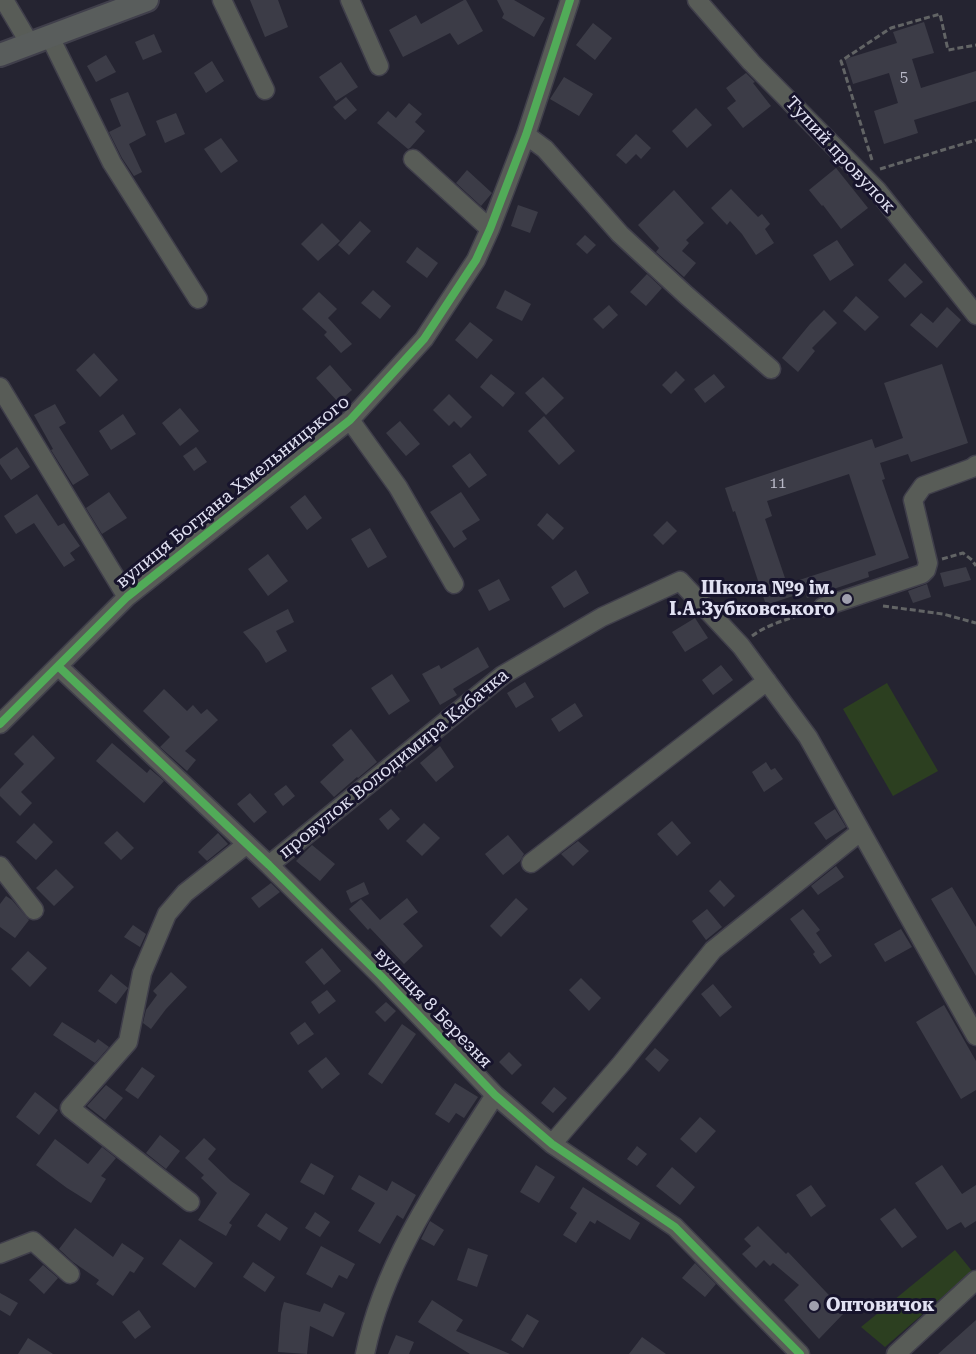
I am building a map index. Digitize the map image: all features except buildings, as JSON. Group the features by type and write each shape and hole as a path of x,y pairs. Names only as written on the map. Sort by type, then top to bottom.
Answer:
{"main road":[{"path":"0,55 147,0"}],"street":[{"path":"4,0 40,41 112,163 198,299"},
{"path":"222,0 265,90"},
{"path":"350,0 379,66"},
{"name":"вулиця Богдана Хмельницького","path":"0,724 127,597 350,420 424,339 476,260 490,228 526,135 570,0"},
{"name":"Тупий провулок","path":"698,0 751,62 877,190 976,315"},
{"path":"526,135 545,149 620,234 686,296 771,369"},
{"path":"413,159 490,228"},
{"path":"0,387 127,597"},
{"path":"350,420 398,487 454,584"},
{"path":"824,607 922,574 928,563 913,500 923,486 976,465"},
{"name":"провулок Володимира Кабачка","path":"269,865 503,675 602,617 680,581 741,646 767,681"},
{"name":"вулиця 8 Березня","path":"58,666 269,865 381,976 495,1095 552,1144 675,1227 800,1354"},
{"path":"531,862 767,681 808,737 976,1036"},
{"path":"552,1144 621,1064 713,950 860,832"},
{"path":"190,1202 70,1108 128,1042 142,973 166,914 184,893 247,844"},
{"path":"0,866 34,910"},
{"path":"365,1354 369,1332 391,1274 428,1202 495,1095"},
{"path":"0,1254 33,1241 70,1274"},
{"path":"896,1354 976,1280"}],"path":[{"path":"872,160 841,61 891,28 940,14 948,50 976,45"},
{"path":"875,170 976,140"},
{"path":"928,563 963,553 976,566"}],"green space":[{"path":"887,683 938,771 893,796 843,709"},
{"path":"955,1250 972,1271 885,1347 861,1327"}],"cycle path":[{"path":"0,724 127,597 350,420 424,339 476,260 490,229 526,135 570,0"},
{"path":"58,666 269,865 381,976 495,1095 552,1144 675,1227 800,1354"}],"place":[{"name":"Школа №9 ім. І.А.Зубковського","path":"847,599"},
{"name":"Оптовичок","path":"814,1306"}]}
